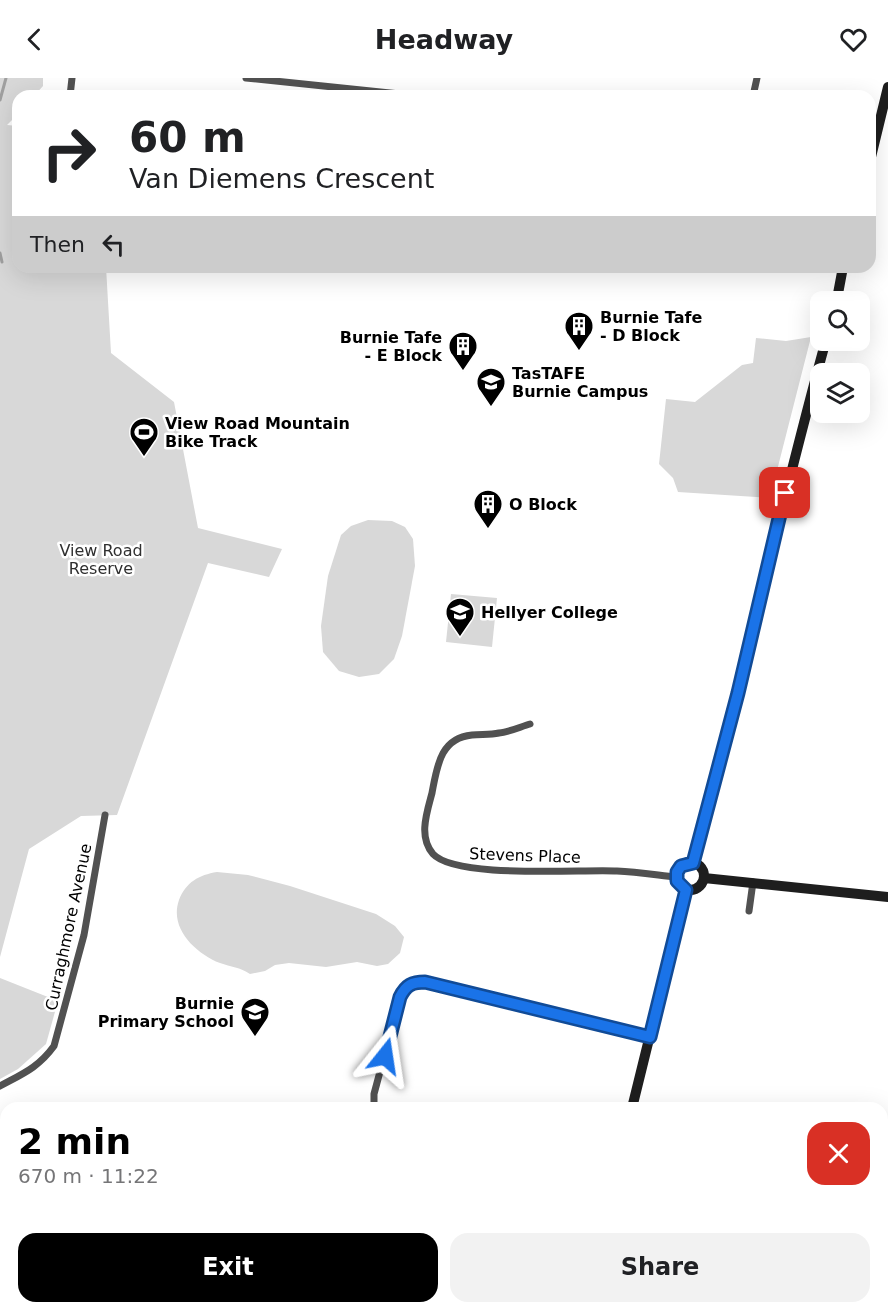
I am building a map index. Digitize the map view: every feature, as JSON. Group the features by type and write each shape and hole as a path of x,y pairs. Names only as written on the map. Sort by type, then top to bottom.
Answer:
{"main road":[{"path":"876,129 888,87"},
{"path":"837,291 842,273"},
{"path":"693,863 738,693 789,476 823,351"},
{"path":"693,863 700,866 704,878 696,889 686,890 679,885 676,877 681,866 693,863"},
{"path":"704,878 888,897"},
{"path":"634,1102 686,890"}],"street":[{"path":"246,78 361,90"},
{"name":"Stevens Place","path":"530,724 500,733 460,737 446,747 439,761 426,820 425,836 432,853 448,863 516,871 617,871 676,877"},
{"name":"Curraghmore Avenue","path":"0,1086 44,1061 54,1046 84,936 105,815"},
{"path":"749,911 753,882"},
{"path":"374,1102 374,1094 400,997 404,988 413,982 425,982 650,1037"}],"green space":[{"name":"View Road Reserve","path":"0,78 43,78 43,86 39,90 12,90 12,120 7,125 12,125 12,273 106,273 111,353 174,402 198,528 282,549 269,577 208,563 117,815 81,816 29,849 0,957"},
{"path":"810,337 770,498 678,492 673,478 659,464 666,399 695,402 742,365 753,363 756,338 786,341"},
{"path":"368,520 392,521 405,527 413,539 415,566 402,636 394,659 379,674 359,677 339,671 323,652 321,626 328,576 341,535 351,526"},
{"path":"451,594 497,598 492,647 446,642"},
{"path":"217,872 248,875 290,886 376,914 395,926 404,937 400,953 388,964 377,966 357,962 326,967 289,963 275,965 265,971 250,974 239,968 220,963 202,953 186,938 181,930 177,910 179,900 189,884 199,877"},
{"path":"0,978 58,1001 46,1044 18,1069 0,1079"}],"waterway":[{"path":"0,100 6,78"},
{"path":"0,253 2,262"}],"place":[{"name":"Burnie Tafe - D Block","path":"579,352"},
{"name":"Burnie Tafe - E Block","path":"463,372"},
{"name":"TasTAFE Burnie Campus","path":"491,408"},
{"name":"View Road Mountain Bike Track","path":"144,458"},
{"name":"O Block","path":"488,530"},
{"name":"Hellyer College","path":"460,638"},
{"name":"Burnie Primary School","path":"255,1038"}],"route":[{"path":"385,1056 400,997 404,988 413,982 425,982 650,1037 686,890 679,885 677,872 681,866 689,862 693,863 738,693 785,493"}]}
